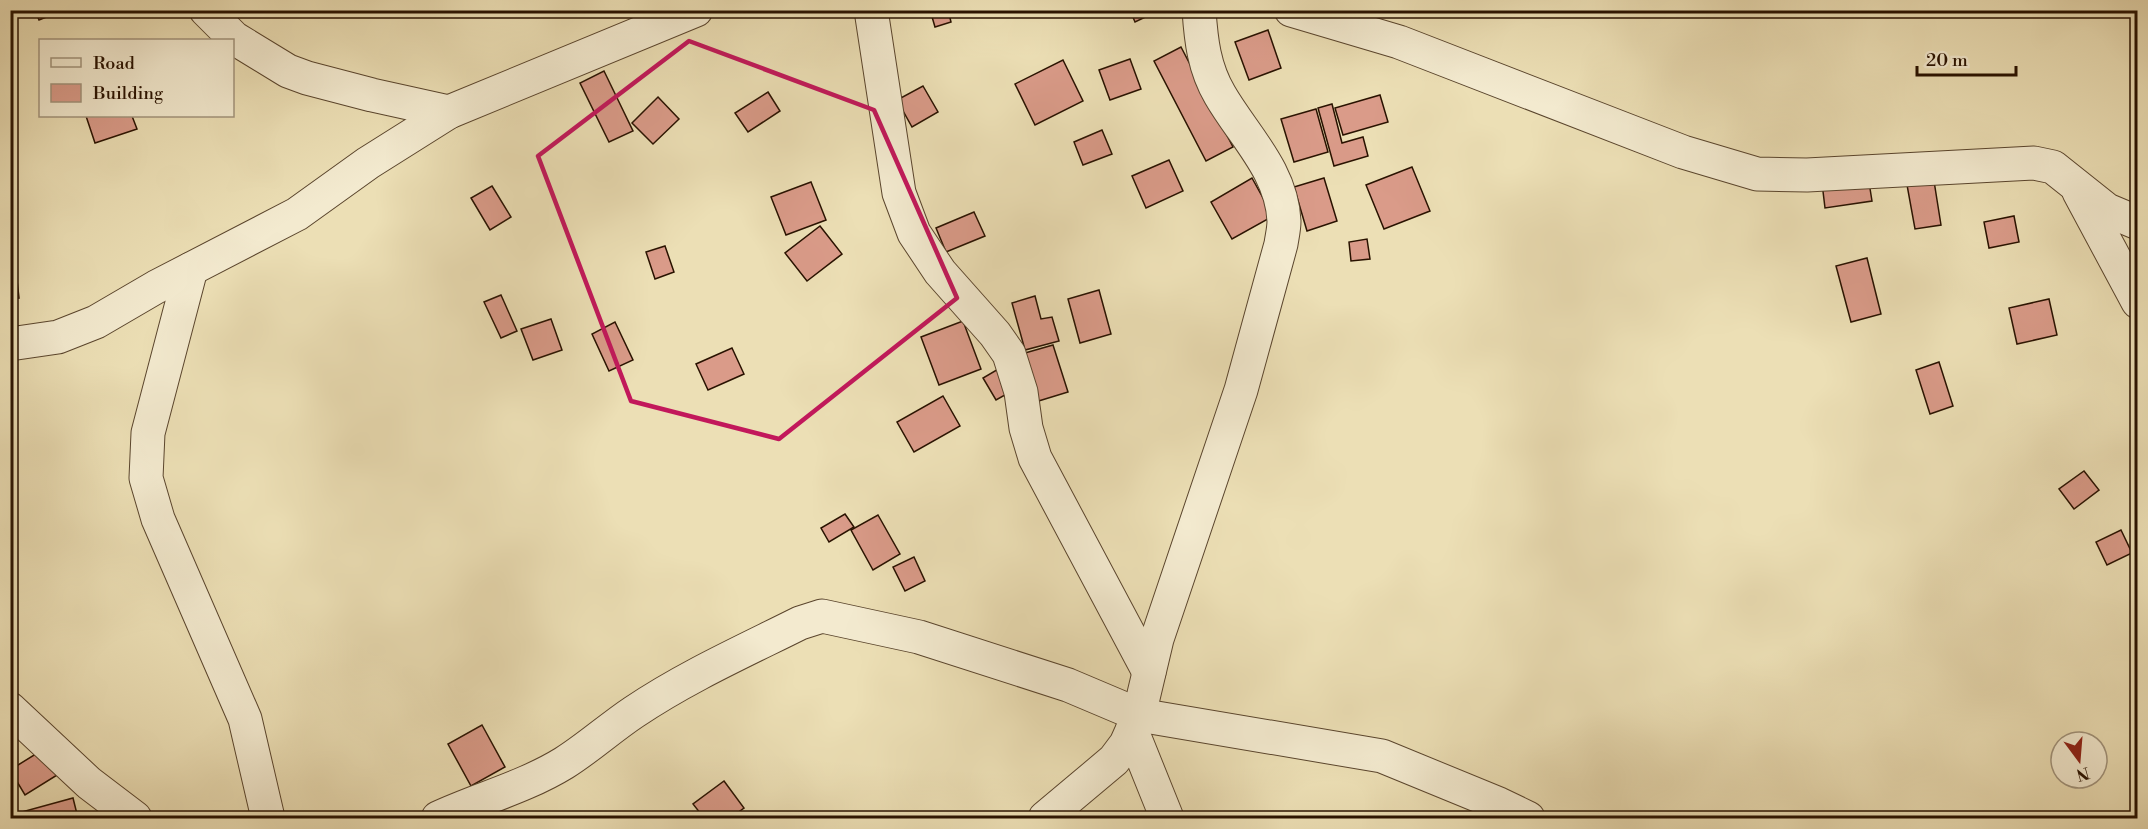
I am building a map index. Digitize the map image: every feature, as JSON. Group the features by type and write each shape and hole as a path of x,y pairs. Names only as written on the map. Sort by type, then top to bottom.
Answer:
{"street":[{"path":"206,10 234,38 288,71 372,95 449,112"},
{"path":"10,344 58,337 96,322 297,213 368,163 449,112 696,10"},
{"path":"871,10 899,193 914,234 940,272 995,334 1009,354 1021,392 1026,428 1035,458 1149,672"},
{"path":"1045,819 1114,760 1126,744 1136,723 1157,639 1241,390 1281,244 1284,221 1278,192 1263,158 1219,94 1204,58 1199,10"},
{"path":"1291,10 1399,42 1683,152 1757,174 1807,175 2034,163 2053,167 2107,210 2138,223"},
{"path":"2072,181 2138,302"},
{"path":"191,269 148,434 146,477 158,519 245,719 268,819"},
{"path":"438,819 470,803 535,778 564,763 633,712 665,693 800,623 822,616 920,638 1068,685 1136,723 1382,756 1498,804 1528,819"},
{"path":"10,709 89,783 135,819"},
{"path":"1136,723 1167,819"},
{"path":"89,783 97,819"}],"highlighted area":[{"path":"689,41 874,110 957,298 779,439 631,401 538,156"}],"building":[{"path":"35,10 64,10 39,20"},
{"path":"930,10 948,10 951,22 935,27"},
{"path":"1130,10 1158,10 1158,11 1135,22"},
{"path":"1268,30 1281,68 1249,80 1235,42"},
{"path":"1181,47 1233,147 1206,161 1154,61"},
{"path":"1130,59 1141,89 1110,100 1099,70"},
{"path":"1063,60 1083,101 1035,125 1015,84"},
{"path":"604,71 633,131 609,142 580,83"},
{"path":"923,86 938,112 912,127 897,100"},
{"path":"768,92 780,111 748,132 735,113"},
{"path":"1380,95 1388,122 1343,135 1335,108"},
{"path":"658,97 679,119 653,144 632,123"},
{"path":"1332,104 1342,143 1363,137 1368,156 1334,166 1318,108"},
{"path":"1316,109 1328,152 1294,162 1281,119"},
{"path":"86,117 132,117 137,129 95,143"},
{"path":"1102,130 1112,154 1083,165 1074,142"},
{"path":"1169,160 1183,191 1146,208 1132,176"},
{"path":"1412,167 1430,211 1384,229 1366,185"},
{"path":"1868,176 1872,201 1825,208 1822,183"},
{"path":"1252,178 1273,216 1232,239 1211,202"},
{"path":"1324,178 1337,221 1307,231 1294,187"},
{"path":"1934,181 1941,225 1915,229 1907,185"},
{"path":"811,182 826,220 786,235 771,197"},
{"path":"492,186 511,217 490,230 471,198"},
{"path":"974,212 985,236 946,252 936,228"},
{"path":"2014,216 2019,242 1989,248 1984,222"},
{"path":"820,226 842,254 807,281 785,253"},
{"path":"1367,239 1370,259 1351,261 1349,242"},
{"path":"665,246 674,272 655,279 646,252"},
{"path":"10,253 14,253 19,298 10,299"},
{"path":"1867,258 1881,314 1851,322 1836,266"},
{"path":"1099,290 1111,334 1080,343 1068,299"},
{"path":"501,295 517,331 501,338 484,302"},
{"path":"1035,296 1041,319 1052,317 1059,341 1025,350 1012,303"},
{"path":"2049,299 2057,335 2017,344 2009,308"},
{"path":"551,319 562,350 533,360 521,329"},
{"path":"963,321 981,369 939,385 921,337"},
{"path":"615,322 633,360 609,371 592,334"},
{"path":"1053,345 1068,392 1032,403 1018,355"},
{"path":"732,348 744,374 708,390 696,364"},
{"path":"1939,362 1953,406 1930,414 1916,370"},
{"path":"1000,368 1014,390 996,400 983,378"},
{"path":"943,396 960,426 914,452 897,422"},
{"path":"2084,471 2099,490 2074,509 2059,489"},
{"path":"845,514 854,527 829,542 821,528"},
{"path":"878,515 900,554 873,570 851,530"},
{"path":"2121,530 2132,553 2107,565 2096,542"},
{"path":"914,557 925,581 905,591 893,567"},
{"path":"482,725 505,767 471,786 448,744"},
{"path":"47,747 62,772 25,795 10,770"},
{"path":"724,781 744,808 730,818 704,818 693,804"},
{"path":"73,798 78,818 19,818 18,813"}]}
